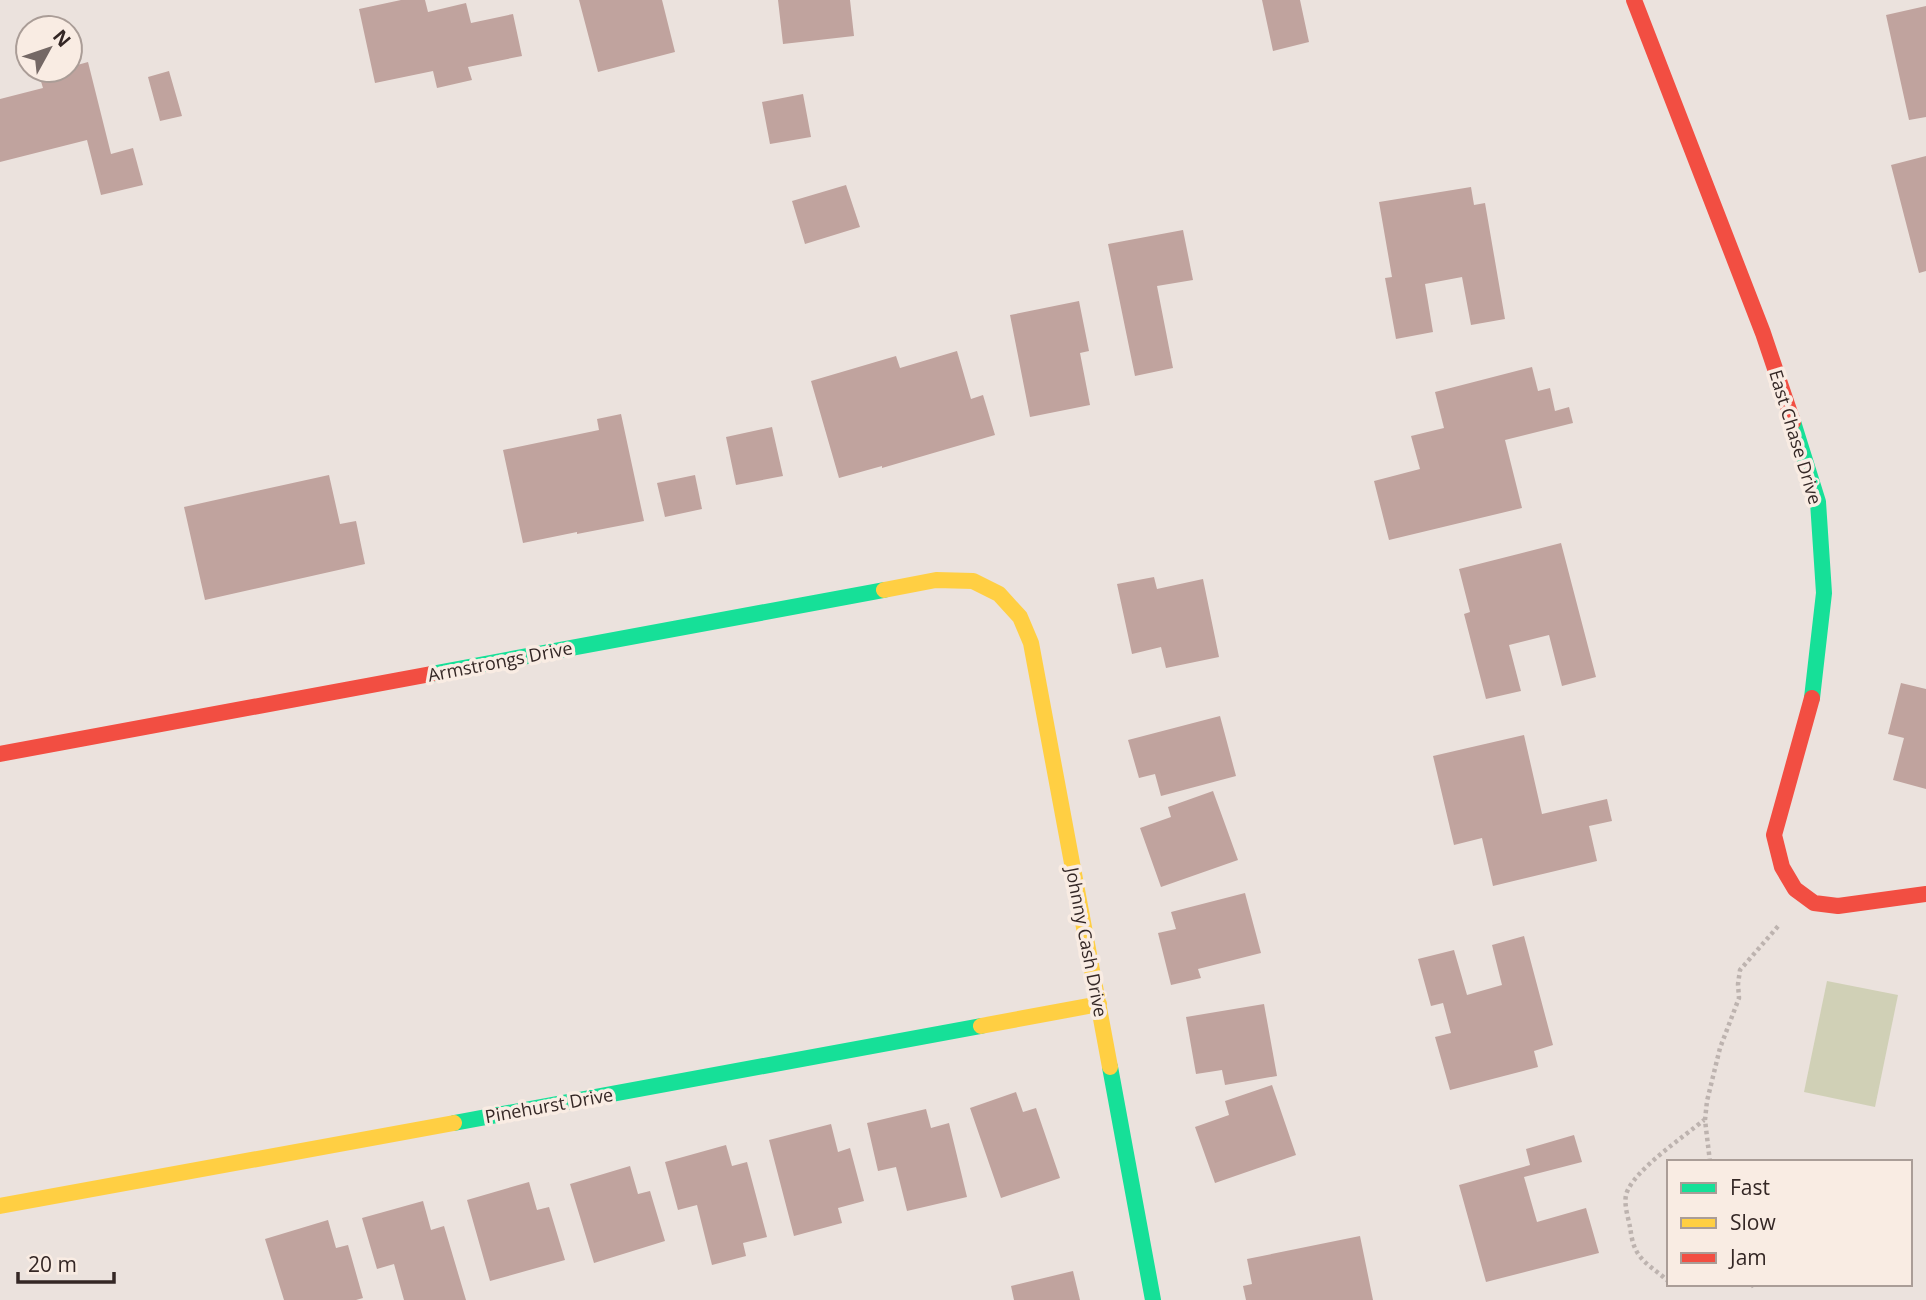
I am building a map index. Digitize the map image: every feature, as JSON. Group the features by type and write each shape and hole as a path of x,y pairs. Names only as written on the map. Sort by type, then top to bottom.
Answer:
{"street":[{"name":"East Chase Drive","path":"1634,0 1763,333 1818,502 1824,593 1811,699 1774,835 1782,867 1795,890 1814,903 1838,906 1926,894"},
{"name":"Armstrongs Drive","path":"0,754 936,580 973,581 999,594"},
{"name":"Johnny Cash Drive","path":"999,594 1020,617 1031,643 1153,1300"},
{"name":"Pinehurst Drive","path":"0,1206 1099,1004"}],"path":[{"path":"1710,1160 1705,1120 1720,1048 1739,998 1740,970 1780,924"},
{"path":"1667,1281 1646,1264 1634,1248 1626,1195 1642,1170 1705,1120"}],"green space":[{"path":"1827,981 1898,995 1875,1107 1804,1092"}],"building":[{"path":"401,0 425,0 428,12 466,3 471,23 513,14 522,56 468,67 472,80 437,88 433,71 375,83 359,9"},
{"path":"579,0 662,0 675,52 598,72"},
{"path":"778,0 850,0 854,36 783,44"},
{"path":"1262,0 1300,0 1309,42 1273,51"},
{"path":"1926,6 1926,117 1909,120 1886,15"},
{"path":"88,62 111,154 133,148 143,185 101,195 87,140 0,162 0,99 43,88 42,84 84,84 84,63"},
{"path":"169,71 182,116 160,121 148,77"},
{"path":"803,94 811,137 770,144 762,102"},
{"path":"1926,156 1926,271 1919,273 1891,165"},
{"path":"846,185 860,227 805,244 792,201"},
{"path":"1471,187 1474,205 1485,203 1505,319 1471,325 1462,277 1425,284 1433,332 1396,339 1385,278 1392,277 1379,202"},
{"path":"1183,230 1193,280 1157,286 1173,368 1135,376 1108,244"},
{"path":"1079,301 1089,351 1080,353 1090,405 1030,417 1010,315"},
{"path":"957,351 971,399 983,395 995,435 839,478 811,381 896,356 900,368"},
{"path":"1532,367 1538,391 1550,388 1555,411 1569,407 1573,423 1505,440 1522,508 1389,540 1374,481 1420,469 1411,436 1444,428 1435,392"},
{"path":"621,414 644,521 523,543 503,450 599,430 597,419"},
{"path":"772,427 783,476 736,485 726,437"},
{"path":"329,475 340,524 356,521 365,564 205,600 184,507"},
{"path":"695,475 702,509 665,517 657,483"},
{"path":"1561,543 1596,677 1562,686 1549,635 1509,645 1521,691 1486,699 1464,614 1470,612 1459,569"},
{"path":"1154,577 1157,589 1203,579 1219,657 1166,668 1161,647 1132,654 1117,584"},
{"path":"1901,683 1926,689 1926,789 1893,780 1904,738 1888,734"},
{"path":"1220,716 1236,776 1161,796 1155,774 1139,778 1128,740"},
{"path":"1524,735 1542,814 1607,799 1612,821 1589,826 1597,861 1493,886 1482,838 1454,845 1433,756"},
{"path":"1213,791 1238,860 1161,887 1140,828 1171,817 1168,807"},
{"path":"1245,893 1261,953 1198,969 1201,978 1171,985 1158,933 1176,929 1171,912"},
{"path":"1524,936 1553,1045 1534,1051 1538,1067 1450,1090 1435,1037 1451,1033 1443,1003 1431,1006 1418,959 1454,950 1467,995 1502,985 1492,945"},
{"path":"1264,1004 1277,1076 1225,1085 1222,1070 1196,1074 1186,1017"},
{"path":"1272,1085 1296,1155 1215,1183 1195,1127 1229,1115 1225,1101"},
{"path":"1016,1092 1023,1112 1036,1108 1060,1178 1001,1198 970,1108"},
{"path":"926,1109 931,1128 949,1123 967,1197 907,1211 896,1167 878,1171 867,1123"},
{"path":"831,1124 838,1152 850,1148 864,1201 838,1208 842,1223 794,1236 769,1140"},
{"path":"1574,1135 1582,1162 1524,1177 1537,1222 1586,1208 1599,1253 1486,1282 1459,1185 1530,1165 1526,1149"},
{"path":"726,1145 732,1166 747,1162 767,1237 743,1243 746,1256 712,1265 697,1205 678,1210 665,1162"},
{"path":"630,1166 638,1194 650,1191 665,1241 594,1263 570,1184"},
{"path":"529,1182 537,1210 549,1207 565,1260 490,1281 467,1200"},
{"path":"423,1201 431,1230 444,1226 466,1300 404,1300 394,1264 377,1269 362,1218"},
{"path":"328,1220 336,1248 348,1245 363,1298 284,1300 265,1239"},
{"path":"1360,1236 1373,1300 1246,1300 1243,1286 1252,1284 1247,1259"},
{"path":"1073,1271 1080,1300 1014,1300 1011,1286"}],"traffic: fast":[{"path":"1793,422 1818,502 1824,593 1812,698"},
{"path":"431,674 884,590"},
{"path":"454,1123 981,1026"},
{"path":"1110,1067 1153,1300"}],"traffic: slow":[{"path":"884,590 936,580 973,581 999,594 1020,617 1031,643 1110,1067"},
{"path":"981,1026 1099,1004"},
{"path":"0,1206 454,1123"}],"traffic: jam":[{"path":"1634,0 1763,333 1793,422"},
{"path":"0,754 431,674"},
{"path":"1812,698 1774,835 1782,867 1795,889 1814,903 1838,906 1926,894"}]}
